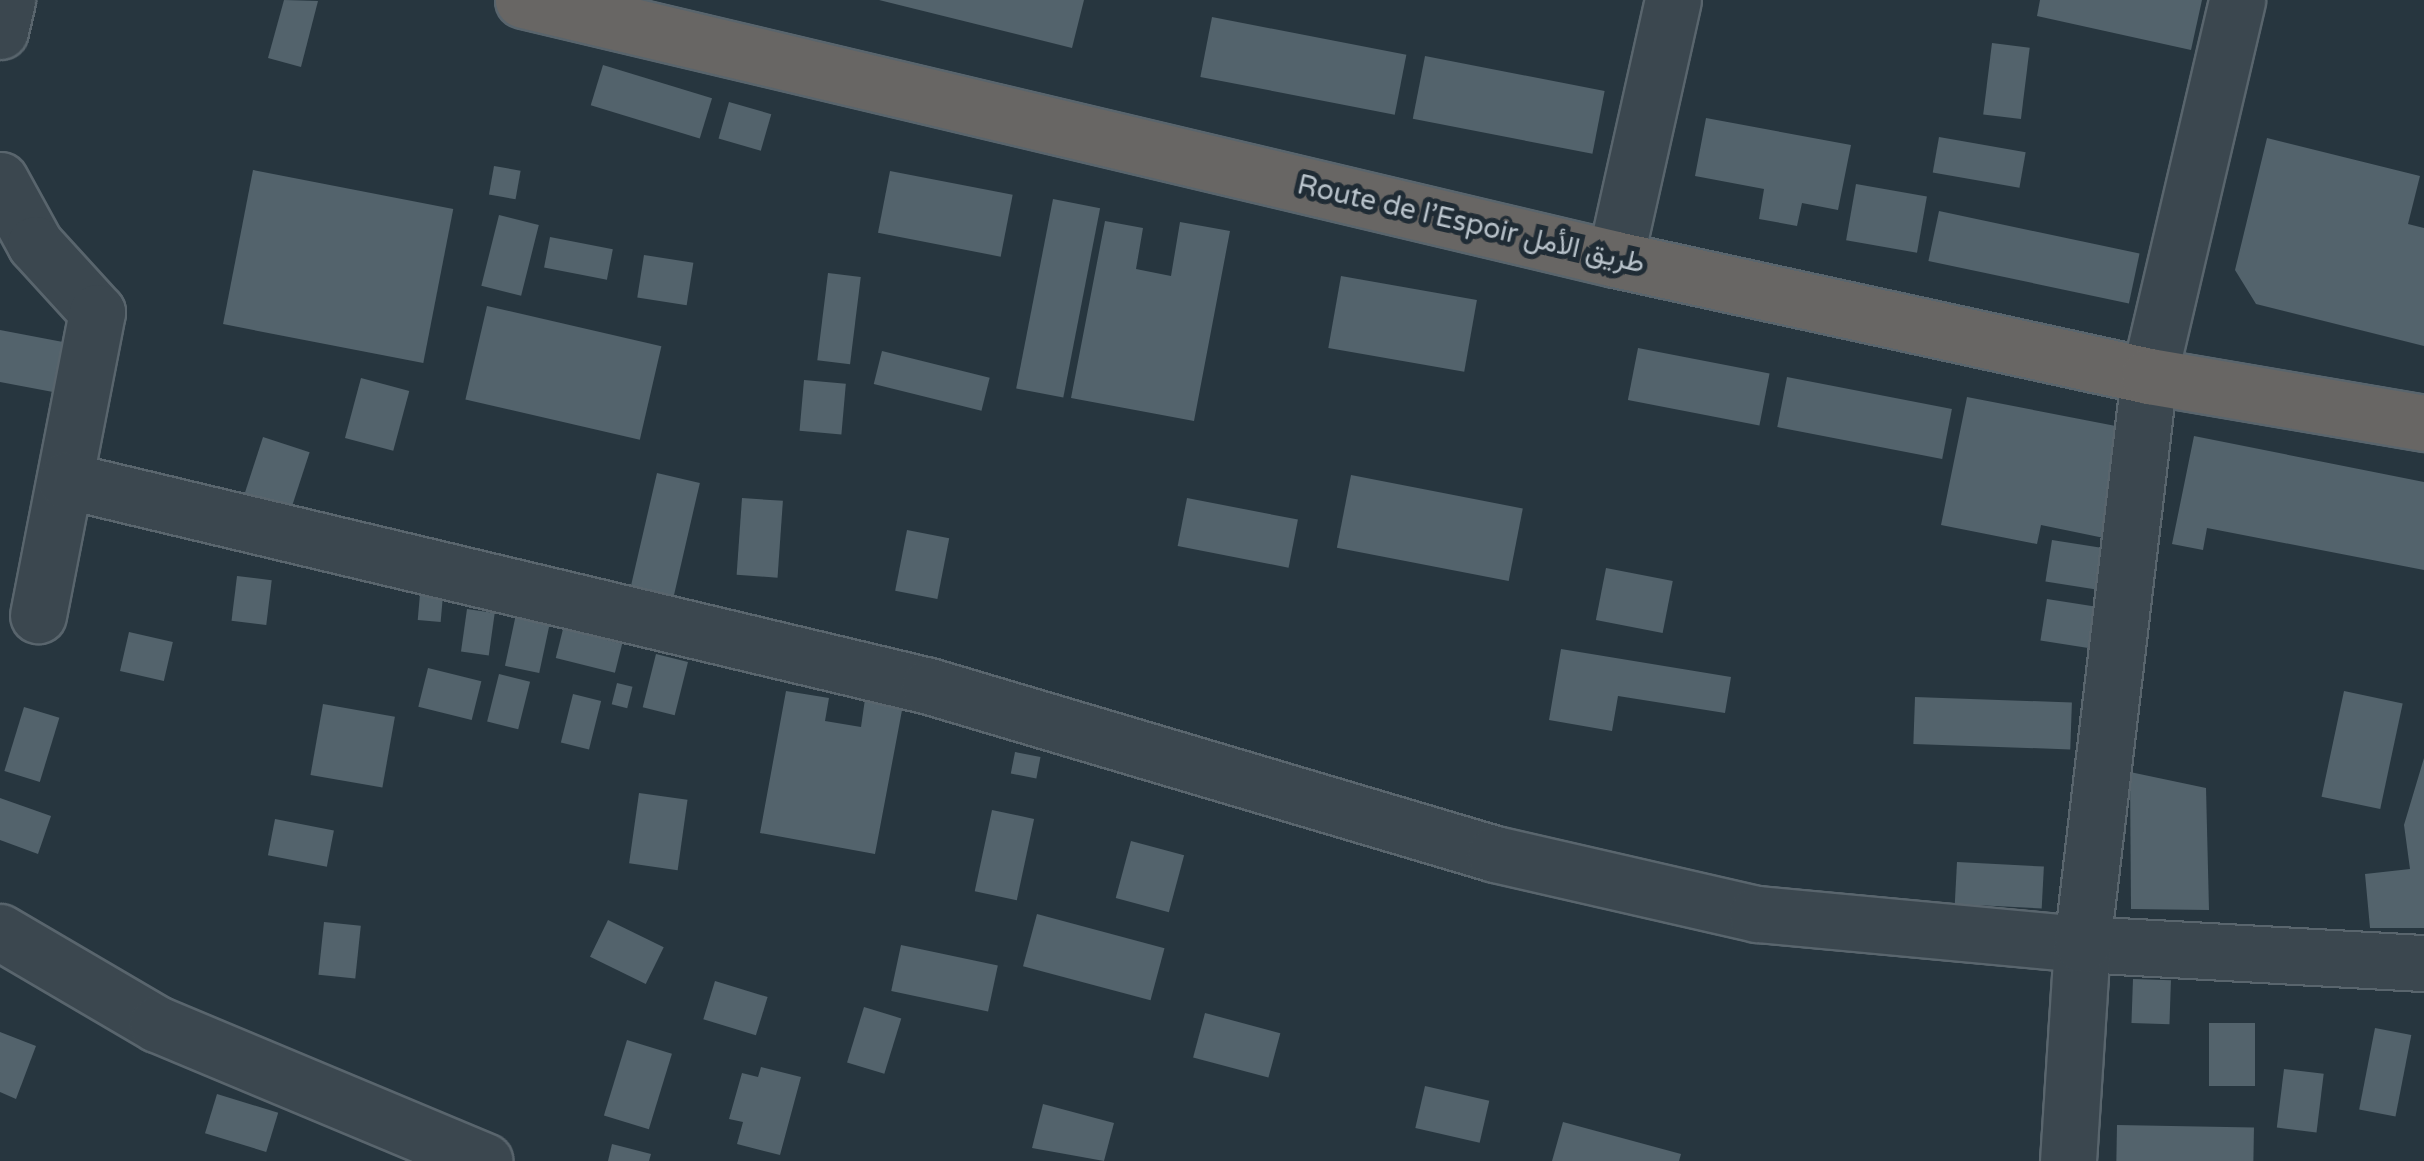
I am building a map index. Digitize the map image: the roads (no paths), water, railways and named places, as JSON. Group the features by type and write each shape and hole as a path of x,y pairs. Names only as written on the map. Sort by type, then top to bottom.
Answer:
{"highway":[{"name":"Route de l’Espoir طريق الأمل","path":"523,0 616,10 1615,259 2149,376 2424,423"}],"street":[{"path":"0,31 6,0"},
{"path":"1615,259 1673,0"},
{"path":"2068,1161 2082,944 2149,376 2237,0"},
{"path":"0,180 36,244 97,312 38,615"},
{"path":"66,480 929,686 1495,854 1757,914 2082,944 2424,963"},
{"path":"0,932 157,1024 485,1161"}]}
